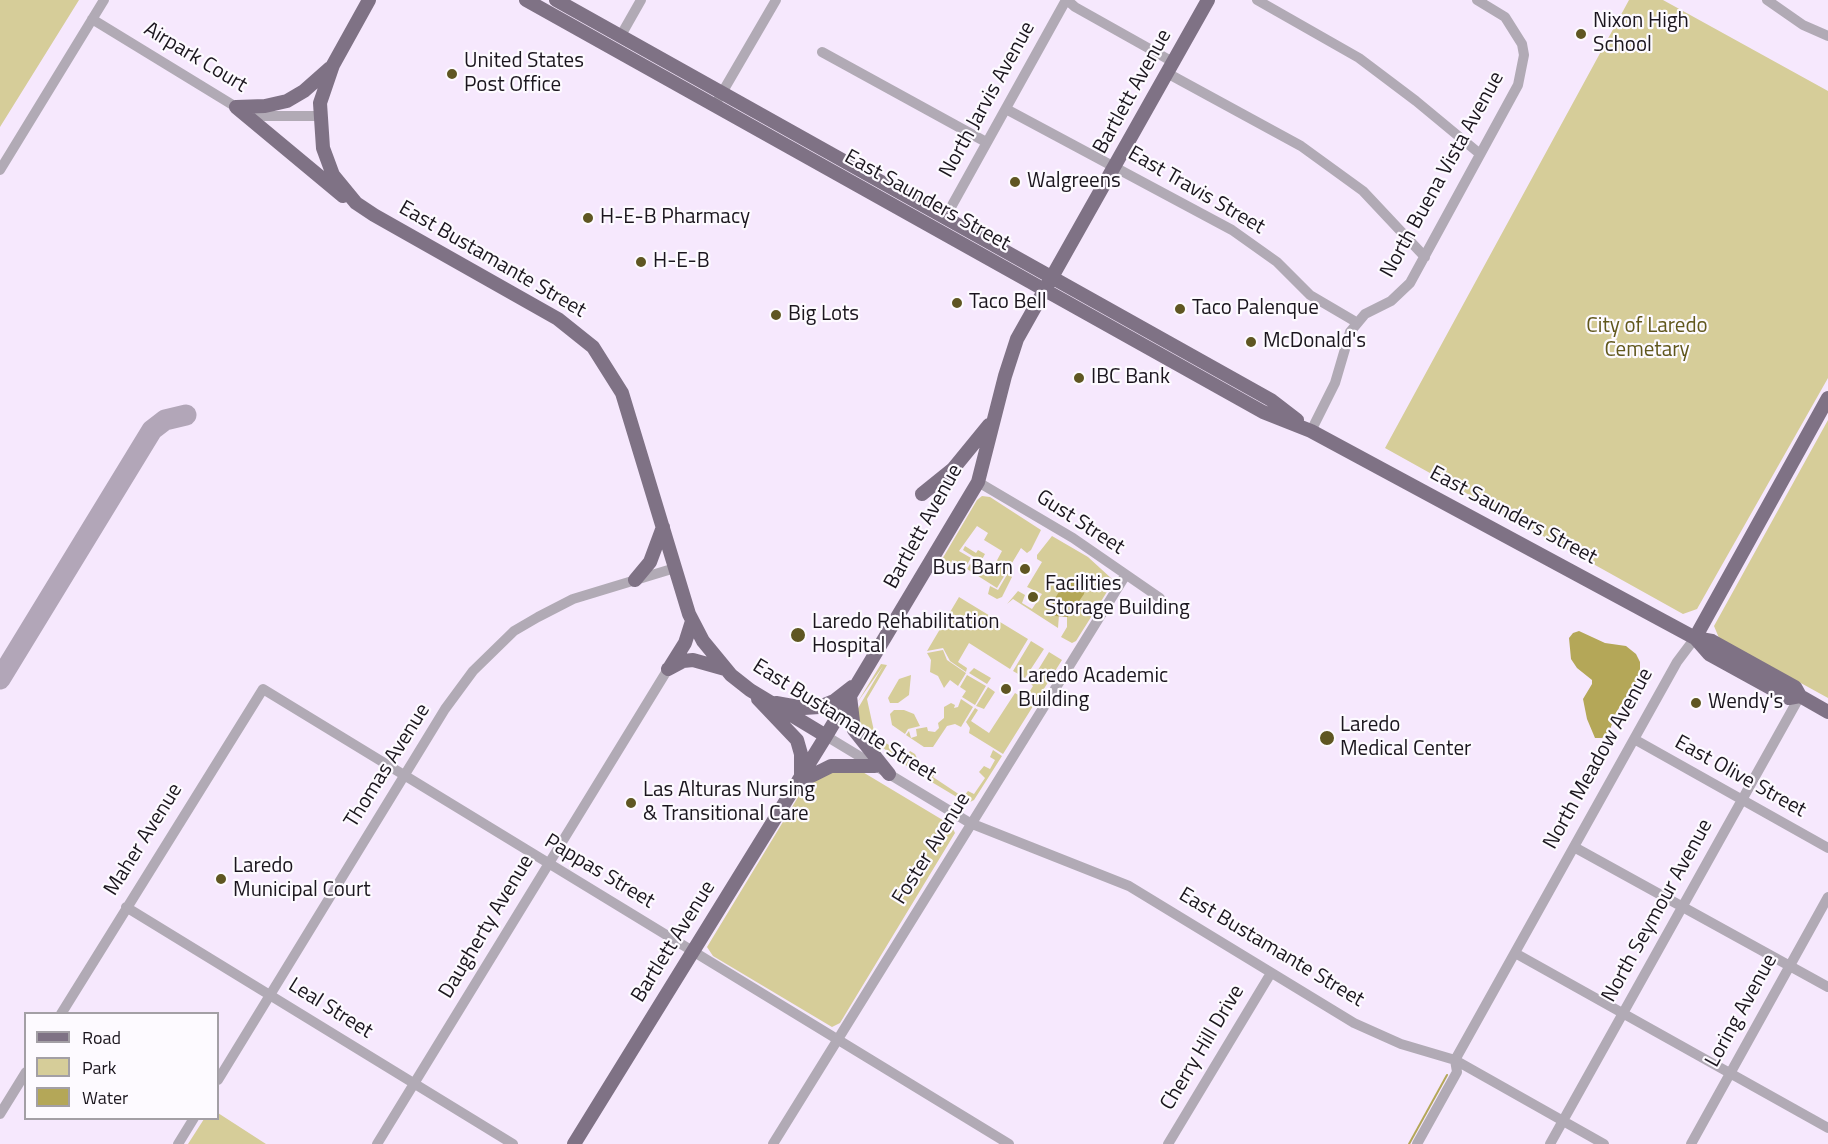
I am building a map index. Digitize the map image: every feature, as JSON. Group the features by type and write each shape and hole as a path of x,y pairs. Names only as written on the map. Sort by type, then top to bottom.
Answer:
{"main road":[{"name":"East Bustamante Street","path":"369,0 333,65 326,82 319,116 326,160 338,181 356,203 558,319 592,347 622,393 692,621 703,641 727,670 750,690 826,736"},
{"name":"East Saunders Street","path":"526,0 1263,412 1311,430 1695,638 1709,654 1789,698 1800,696 1828,712"},
{"name":"East Saunders Street","path":"556,0 1271,400 1311,430"},
{"name":"Bartlett Avenue","path":"574,1144 859,682 978,482 1017,339 1208,0"},
{"path":"541,9 552,6 614,42 630,48 643,49"},
{"path":"236,108 265,106 287,101 304,91 333,65"},
{"path":"236,108 254,125 289,149 339,193 356,203"},
{"path":"826,169 836,167 865,182 877,181"},
{"name":"North Meadow Avenue","path":"1695,638 1828,398"},
{"path":"922,494 952,469 994,419"},
{"path":"635,580 651,562 663,527"},
{"path":"668,669 685,643 692,621"},
{"path":"668,669 683,661 693,660 727,670"},
{"path":"768,702 804,708 819,707 834,701 859,682"},
{"path":"750,690 774,719 797,740 801,751 799,780 831,766 875,766"},
{"path":"850,696 854,730 888,774"}],"street":[{"path":"0,170 104,0"},
{"path":"621,37 640,0"},
{"path":"715,107 776,0"},
{"path":"1066,0 1075,8 1301,146 1363,191 1425,257"},
{"name":"North Jarvis Avenue","path":"945,218 1066,0"},
{"path":"1257,0 1324,37 1388,79 1480,154"},
{"name":"North Buena Vista Avenue","path":"1356,322 1402,292 1425,257 1511,101 1522,72 1522,44 1505,17 1477,0"},
{"path":"1767,0 1803,25 1828,36"},
{"name":"Airpark Court","path":"92,19 236,108 265,116 319,116"},
{"path":"822,52 986,142"},
{"name":"East Travis Street","path":"1006,109 1099,161 1116,166 1232,230 1277,262 1310,295 1356,322"},
{"path":"1311,430 1335,383 1346,342 1356,322"},
{"name":"Gust Street","path":"978,482 1073,538 1160,598"},
{"name":"Thomas Avenue","path":"219,1078 445,709 473,670 514,631 573,599 675,568"},
{"name":"Foster Avenue","path":"773,1144 1125,576"},
{"name":"North Meadow Avenue","path":"1418,1144 1457,1072 1455,1060 1677,662 1695,638"},
{"name":"Daugherty Avenue","path":"377,1144 668,669"},
{"name":"Pappas Street","path":"262,689 1009,1144"},
{"name":"Maher Avenue","path":"62,1012 262,689"},
{"name":"North Seymour Avenue","path":"1550,1144 1800,696"},
{"name":"East Bustamante Street","path":"826,736 970,823 1129,886 1376,1034 1455,1060 1604,1144"},
{"name":"East Olive Street","path":"1634,739 1828,848"},
{"path":"1574,847 1828,987"},
{"name":"Loring Avenue","path":"1691,1144 1828,897"},
{"name":"Leal Street","path":"126,907 513,1144"},
{"path":"1515,953 1828,1128"},
{"name":"Cherry Hill Drive","path":"1168,1144 1271,973"},
{"path":"0,1114 24,1075"},
{"path":"178,1144 193,1120"}],"green space":[{"path":"0,0 79,0 0,127"},
{"name":"City of Laredo Cemetary","path":"1629,0 1663,0 1828,91 1828,378 1697,609 1683,614 1385,448"},
{"path":"1828,420 1828,698 1719,638 1714,626"},
{"path":"982,496 990,497 1041,530 1031,550 1027,553 1021,548 997,588 967,569 970,564 989,575 1002,551 984,540 988,533 977,526 959,551 971,558 965,568 952,560 951,567 947,568 941,561 977,500"},
{"path":"1052,536 1088,557 1112,579 1110,587 1076,641 1072,643 1061,637 1067,627 1067,614 1059,615 1058,628 1013,599 1007,604 1018,591 1025,595 1022,603 1032,609 1042,594 1027,587 1042,562 1037,559 1037,555"},
{"path":"965,546 976,553 978,550 985,554 978,567 971,563 974,557 963,550"},
{"path":"1008,573 1012,577 1002,597 997,599 988,594 990,586 998,590"},
{"path":"959,597 1028,639 1010,669 969,643 958,662 967,668 966,672 950,661 943,648 927,651"},
{"path":"1031,641 1044,649 1025,678 1013,671"},
{"path":"943,650 947,660 966,673 958,686 950,680 944,688 938,676 930,672 931,660 927,653"},
{"path":"1049,652 1062,660 1003,754 969,733 970,728 966,722 975,708 978,710 971,721 989,733 1015,693 1025,699 1033,686 1030,683"},
{"path":"881,664 887,665 867,699 874,731 879,738 906,757 910,751 915,754 918,760 912,770 860,730 857,710 883,666 857,703"},
{"path":"974,668 991,678 987,684 969,673"},
{"path":"911,675 909,695 898,703 890,703 888,698 899,679"},
{"path":"967,675 986,686 975,705 962,697 966,691 960,687"},
{"path":"988,687 995,692 984,709 976,706"},
{"path":"961,699 973,707 961,727 955,724 947,726 933,747 924,747 906,735 909,731 911,738 917,736 916,729 927,727 928,731 935,732 939,728 938,723 944,718 944,707 951,703 955,705 954,708 958,707"},
{"path":"894,710 904,710 914,714 920,726 908,729 905,734 892,725 890,714"},
{"path":"993,750 1002,756 974,800 970,802 965,802 920,775 925,767 930,767 936,771 933,777 963,797 968,791 974,794 985,778 979,772 984,766 990,769 995,760 990,757"},
{"path":"861,771 951,825 955,833 840,1023 832,1027 713,956 707,947 806,784 819,773"},
{"path":"219,1114 266,1144 188,1144 203,1120 219,1120"}],"water":[{"path":"1075,577 1085,583 1084,594 1068,617 1055,616 1051,610 1054,600 1065,582"},
{"path":"1579,631 1605,643 1626,646 1636,654 1640,662 1640,676 1617,711 1609,732 1602,738 1595,738 1587,719 1583,699 1592,680 1577,668 1571,659 1569,638 1573,633"}],"waterway":[{"path":"1409,1144 1447,1075"}],"taxiway":[{"path":"0,679 152,430 165,420 186,415"}],"place":[{"name":"Nixon High School","path":"1581,34"},
{"name":"United States Post Office","path":"452,74"},
{"name":"Walgreens","path":"1015,182"},
{"name":"H-E-B Pharmacy","path":"588,218"},
{"name":"H-E-B","path":"641,262"},
{"name":"Taco Bell","path":"957,303"},
{"name":"Taco Palenque","path":"1180,309"},
{"name":"Big Lots","path":"776,315"},
{"name":"McDonald's","path":"1251,342"},
{"name":"IBC Bank","path":"1079,378"},
{"name":"Bus Barn","path":"1025,569"},
{"name":"Facilities Storage Building","path":"1033,597"},
{"name":"Laredo Rehabilitation Hospital","path":"798,635"},
{"name":"Laredo Academic Building","path":"1006,689"},
{"name":"Wendy's","path":"1696,703"},
{"name":"Laredo Medical Center","path":"1327,738"},
{"name":"Las Alturas Nursing & Transitional Care","path":"631,803"},
{"name":"Laredo Municipal Court","path":"221,879"}]}
